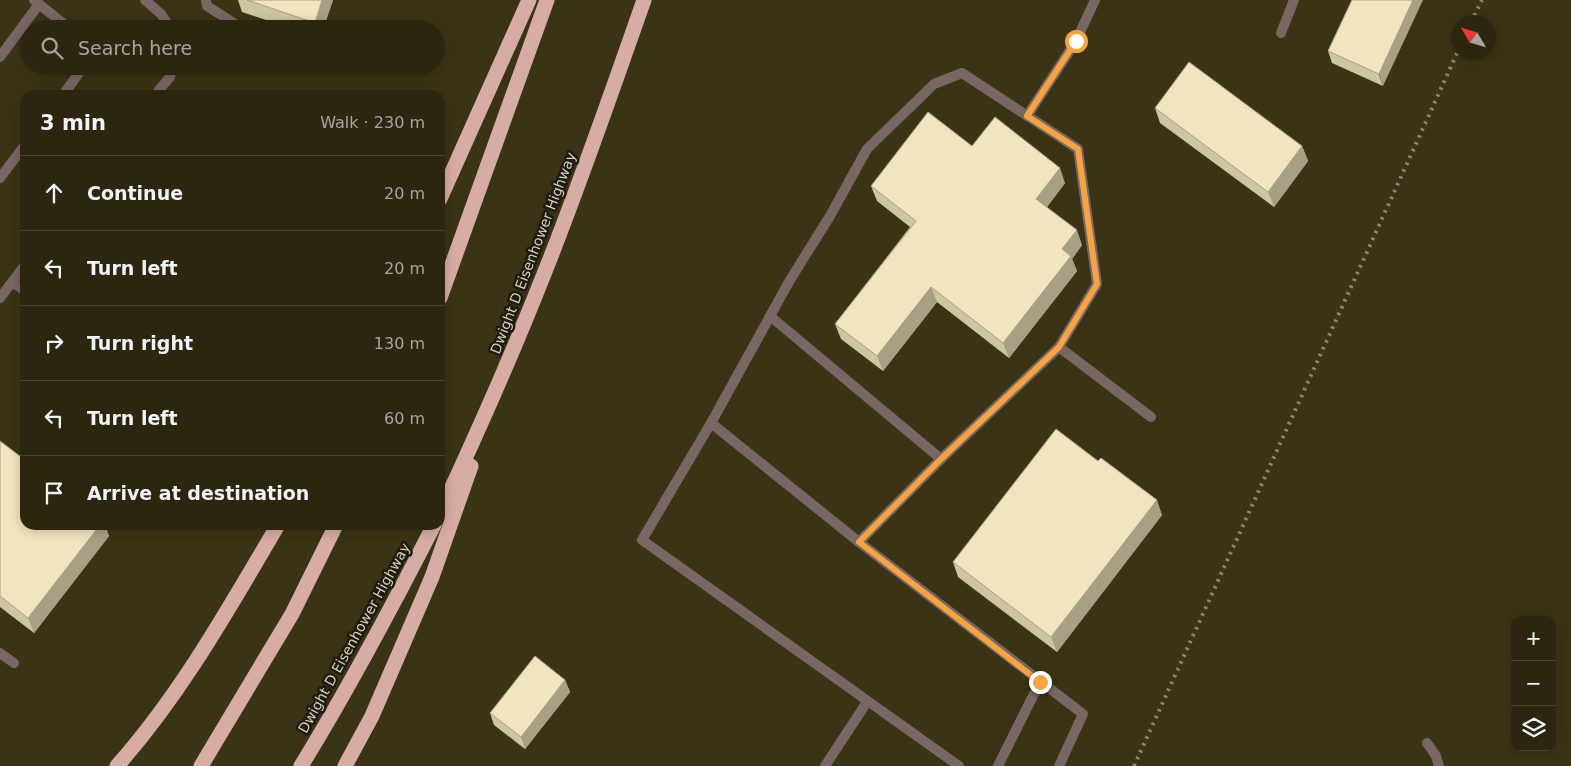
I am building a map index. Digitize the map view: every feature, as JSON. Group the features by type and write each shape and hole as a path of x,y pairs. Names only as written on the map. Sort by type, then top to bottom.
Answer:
{"highway":[{"path":"445,188 529,0"},
{"path":"445,284 547,0"},
{"name":"Dwight D Eisenhower Highway","path":"445,502 510,358 576,191 644,0"},
{"path":"345,766 372,716 432,577 510,358"},
{"path":"117,766 183,680 275,530"},
{"path":"201,766 292,614 334,530"},
{"name":"Dwight D Eisenhower Highway","path":"301,766 330,720 382,627 431,530"}],"street":[{"path":"145,0 165,20"},
{"path":"206,0 207,6 229,20"},
{"path":"1027,116 1076,41 1095,0"},
{"path":"1281,32 1294,0"},
{"path":"25,20 37,2 59,20"},
{"path":"0,57 20,27"},
{"path":"859,542 941,459 1059,347 1097,284 1078,149 962,73 934,84 867,149 642,540 959,766"},
{"path":"67,90 77,75"},
{"path":"159,90 171,75"},
{"path":"0,178 20,152"},
{"path":"0,298 20,272"},
{"path":"12,282 20,288"},
{"path":"770,316 941,459"},
{"path":"1059,347 1151,417"},
{"path":"711,423 859,542 1083,714 1058,766"},
{"path":"0,653 14,663"},
{"path":"998,766 1040,682"},
{"path":"825,766 867,702"},
{"path":"1427,742 1436,756 1439,766"}],"building":[{"path":"247,0 322,0 316,20 306,20"},
{"path":"1352,0 1413,0 1379,74 1328,51"},
{"path":"1189,62 1302,146 1268,192 1155,108"},
{"path":"928,112 972,146 995,117 1060,168 1036,199 1077,230 1062,249 1071,256 1003,343 931,287 877,356 835,324 916,221 871,186"},
{"path":"1056,429 1098,461 1101,458 1157,500 1051,637 953,562"},
{"path":"0,441 20,456 20,530 96,530 28,618 0,596"},
{"path":"535,656 565,680 521,737 490,713"}],"railway":[{"path":"1474,15 1482,0"},
{"path":"1134,766 1454,60"}],"route":[{"path":"1040,682 859,542 941,459 1059,347 1097,284 1078,149 1027,116 1076,41"}]}
